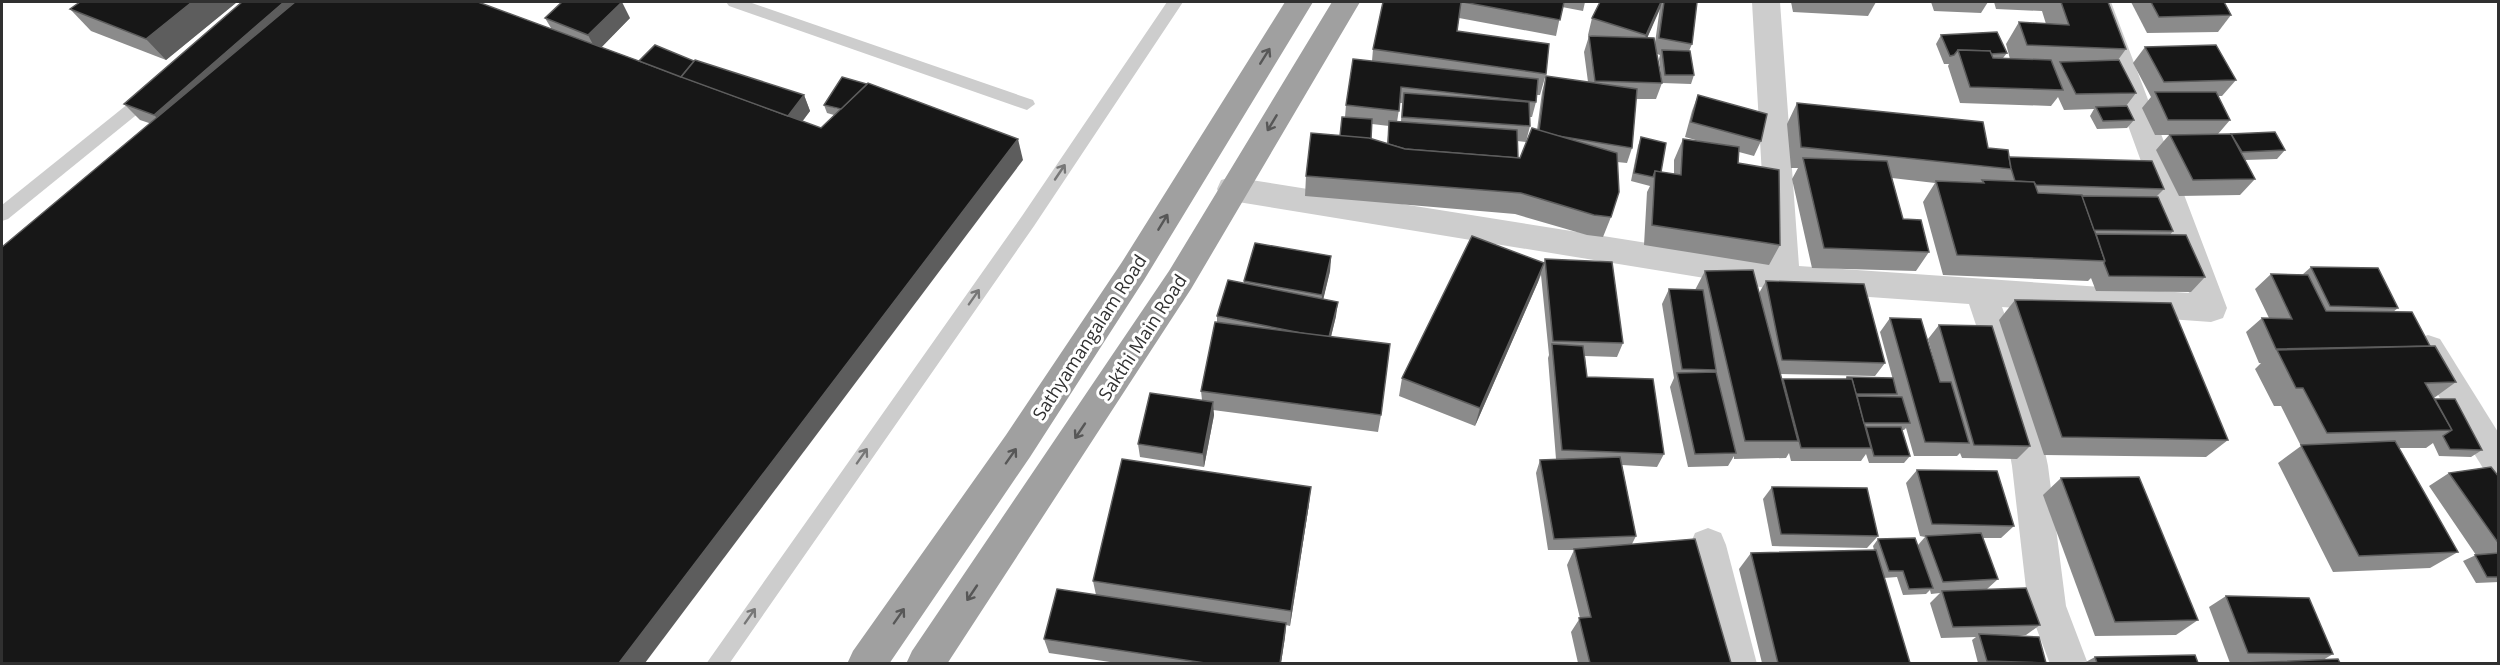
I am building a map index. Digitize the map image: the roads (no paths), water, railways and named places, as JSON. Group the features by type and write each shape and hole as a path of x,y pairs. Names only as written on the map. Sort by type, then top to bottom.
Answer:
{"highway":[{"name":"Sathyamangalam Road","path":"866,663 1018,446 1133,271 1299,2"},
{"name":"Sakthi Main Road","path":"925,663 1180,280 1232,189 1346,2"}],"street":[{"path":"1766,2 1784,278"},
{"path":"1232,189 1784,278 2211,308 2097,2"},
{"path":"1980,290 2016,394 2030,466 2047,606 2069,663"},
{"path":"2419,335 2499,462"},
{"path":"1708,545 1738,663"}],"lane":[{"path":"734,2 1027,104"},
{"path":"716,663 1028,221 1175,2"},
{"path":"2,214 164,83"}]}
